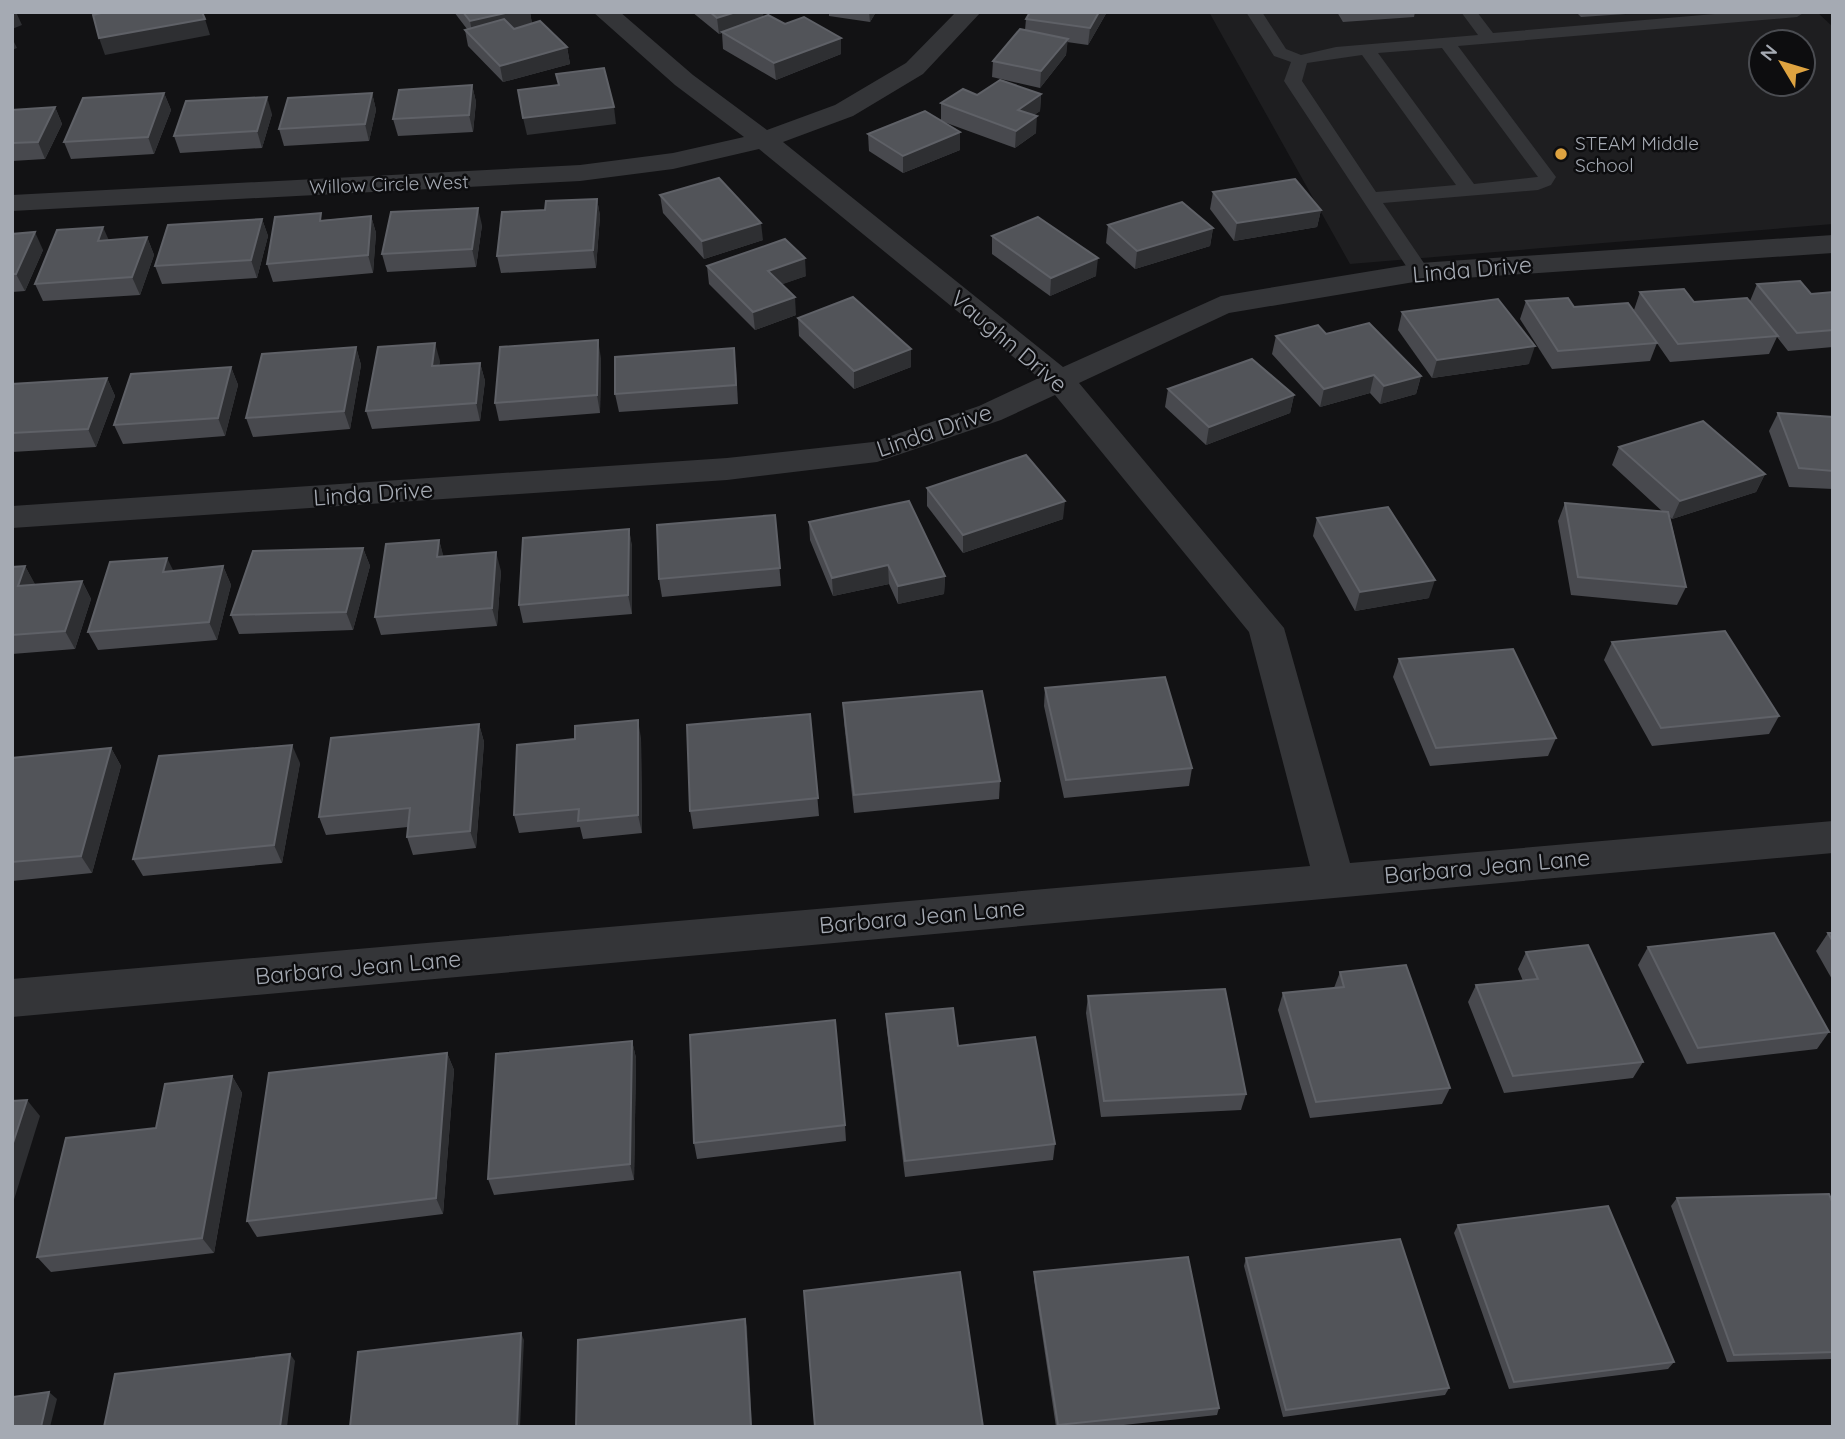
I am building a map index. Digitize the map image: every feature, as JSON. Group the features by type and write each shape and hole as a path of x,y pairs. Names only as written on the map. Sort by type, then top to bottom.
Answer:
{"street":[{"name":"Vaughn Drive","path":"605,12 684,80 763,139 1060,380 1266,628 1334,879"},
{"name":"Willow Circle West","path":"12,203 154,193 512,179 682,161 828,118 880,93 921,65 956,30 969,12"},
{"name":"Linda Drive","path":"12,517 713,470 877,452 990,413 1221,305 1420,272 1833,244"},
{"name":"Barbara Jean Lane","path":"12,998 1334,879 1833,837"}],"lane":[{"path":"1254,12 1280,52 1300,60 1366,49 1797,12"},
{"path":"1469,12 1489,39"},
{"path":"1371,198 1538,184 1547,177 1446,42"},
{"path":"1366,49 1469,190"},
{"path":"1300,60 1293,81 1420,272"}],"shaded area":[{"name":"STEAM Middle School","path":"1209,12 1817,12 1833,27 1833,224 1350,264"}],"building":[{"path":"105,12 202,12 205,19 99,38 93,15"},
{"path":"463,12 510,12 470,21"},
{"path":"710,12 736,12 717,18"},
{"path":"1030,12 1099,12 1090,28 1026,19"},
{"path":"768,15 785,24 804,17 841,38 774,63 722,32"},
{"path":"504,19 514,29 540,21 567,47 500,66 465,30"},
{"path":"1020,29 1068,39 1041,71 993,61"},
{"path":"604,68 614,107 523,118 518,90 559,85 556,74"},
{"path":"1000,80 1041,94 1018,110 1037,116 1016,131 941,103 963,89 977,95"},
{"path":"472,85 469,115 393,119 399,90"},
{"path":"164,93 148,137 64,142 83,98"},
{"path":"372,93 365,124 279,129 288,98"},
{"path":"267,97 257,131 174,136 186,101"},
{"path":"55,107 38,142 12,143 12,110"},
{"path":"925,111 960,132 903,156 868,134"},
{"path":"719,178 761,223 702,241 660,195"},
{"path":"1295,179 1321,210 1237,223 1213,192"},
{"path":"597,199 593,250 497,256 502,212 545,210 546,201"},
{"path":"1182,202 1213,228 1137,251 1108,225"},
{"path":"478,208 472,249 382,254 391,212"},
{"path":"321,213 320,221 371,216 368,255 267,264 275,217"},
{"path":"1038,217 1098,258 1051,278 992,236"},
{"path":"262,219 251,260 155,266 168,225"},
{"path":"103,227 98,241 147,237 132,277 35,284 57,230"},
{"path":"35,232 16,274 12,274 12,234"},
{"path":"785,239 805,258 768,271 795,297 753,312 707,266"},
{"path":"1800,281 1811,294 1833,292 1833,330 1797,333 1757,284"},
{"path":"1684,289 1694,302 1747,298 1778,336 1678,344 1640,292"},
{"path":"853,297 911,349 854,371 798,318"},
{"path":"1568,298 1574,307 1628,303 1657,343 1558,351 1526,301"},
{"path":"1498,299 1535,346 1437,360 1402,312"},
{"path":"1369,323 1421,376 1384,386 1374,375 1324,389 1276,336 1318,325 1326,334"},
{"path":"598,340 597,395 495,403 500,347"},
{"path":"435,343 432,366 480,363 476,403 366,411 378,347"},
{"path":"356,347 344,411 246,418 262,354"},
{"path":"734,348 736,385 615,394 615,357"},
{"path":"1252,359 1294,395 1209,427 1168,389"},
{"path":"231,367 218,418 114,425 131,374"},
{"path":"107,378 88,429 12,433 12,384"},
{"path":"1778,413 1833,417 1833,471 1799,468"},
{"path":"1703,421 1765,474 1680,501 1619,447"},
{"path":"1026,455 1065,501 963,535 927,488"},
{"path":"909,501 945,576 898,586 888,565 832,578 809,522"},
{"path":"1565,503 1668,512 1686,587 1578,577"},
{"path":"1388,507 1435,580 1360,592 1317,518"},
{"path":"775,515 780,568 659,579 657,525"},
{"path":"629,529 628,595 519,605 523,538"},
{"path":"439,540 437,557 496,552 492,608 375,617 386,544"},
{"path":"363,548 346,612 231,615 253,551"},
{"path":"167,558 163,572 223,566 209,622 88,632 110,562"},
{"path":"25,566 18,586 82,581 65,631 12,635 12,567"},
{"path":"1725,631 1779,716 1661,728 1612,642"},
{"path":"1513,649 1556,738 1436,748 1399,659"},
{"path":"1165,677 1192,768 1066,780 1045,688"},
{"path":"982,691 1000,781 854,795 843,703"},
{"path":"810,714 818,798 690,811 687,725"},
{"path":"638,720 638,815 578,821 579,809 514,815 517,745 575,739 575,726"},
{"path":"479,724 470,831 407,837 410,808 319,817 331,738"},
{"path":"292,745 274,845 133,859 159,756"},
{"path":"111,748 81,856 12,862 12,758"},
{"path":"1774,933 1829,1032 1698,1048 1648,947"},
{"path":"1588,945 1643,1062 1513,1076 1476,985 1538,979 1526,952"},
{"path":"1406,965 1450,1088 1316,1102 1283,993 1344,987 1340,972"},
{"path":"1225,989 1246,1094 1104,1101 1088,996"},
{"path":"953,1008 958,1046 1035,1037 1055,1144 905,1161 886,1014"},
{"path":"835,1020 845,1125 694,1143 690,1035"},
{"path":"632,1041 630,1164 488,1179 496,1054"},
{"path":"447,1053 436,1198 247,1221 269,1073"},
{"path":"232,1076 202,1238 37,1257 66,1138 156,1128 165,1084"},
{"path":"27,1100 12,1146 12,1101"},
{"path":"1829,1194 1833,1204 1833,1352 1734,1355 1677,1198"},
{"path":"1608,1206 1674,1362 1514,1382 1458,1225"},
{"path":"1400,1239 1449,1388 1286,1410 1246,1258"},
{"path":"1188,1257 1219,1408 1058,1425 1034,1272"},
{"path":"960,1272 983,1427 815,1427 804,1291"},
{"path":"745,1319 751,1427 576,1427 578,1340"},
{"path":"521,1333 517,1427 350,1427 358,1352"},
{"path":"290,1354 280,1427 104,1427 115,1374"},
{"path":"49,1392 41,1427 12,1427 12,1397"}],"place":[{"name":"STEAM Middle School","path":"1561,154"}]}
